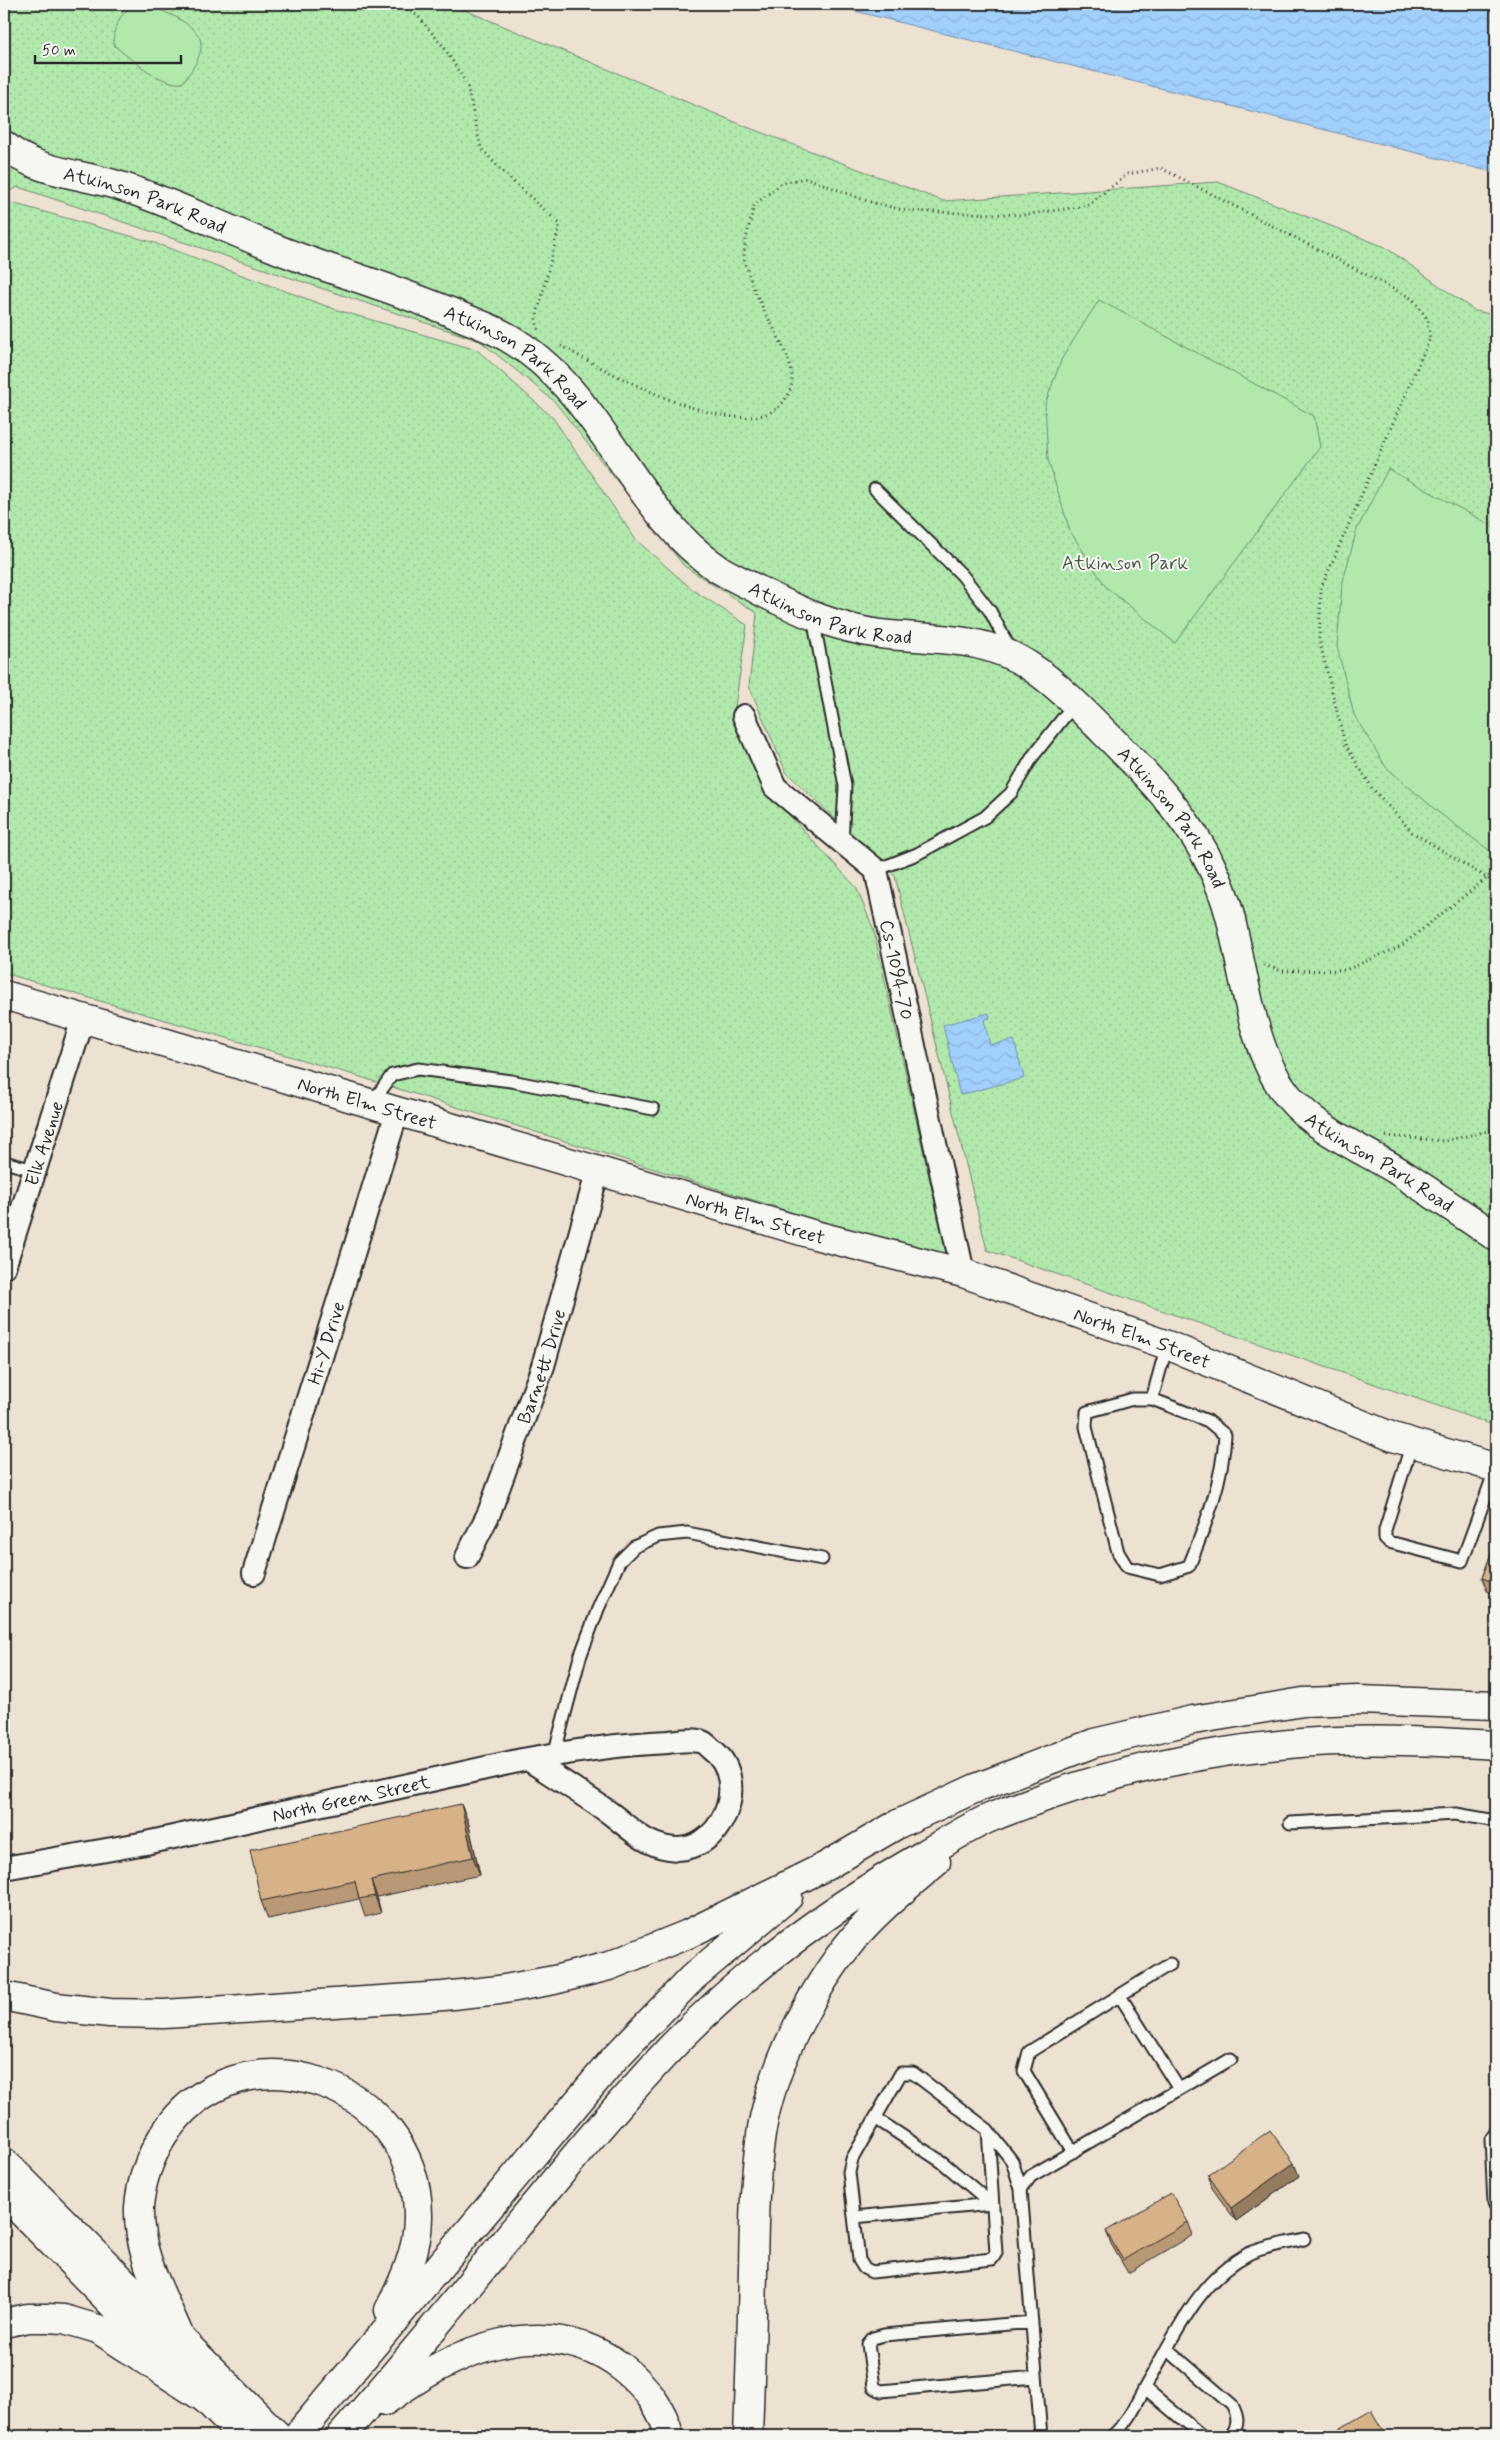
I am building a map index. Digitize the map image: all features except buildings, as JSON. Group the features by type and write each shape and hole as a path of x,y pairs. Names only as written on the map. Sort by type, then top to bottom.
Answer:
{"main road":[{"name":"Atkinson Park Road","path":"4,145 30,163 126,188 284,252 437,306 506,336 559,378 580,401 607,436 664,520 690,548 722,571 812,616 838,626 878,634 978,643 1013,656 1060,689 1166,796 1192,830 1214,869 1228,911 1264,1052 1276,1078 1292,1101 1320,1124 1396,1170 1496,1237"},
{"name":"North Elm Street","path":"4,995 815,1235 963,1273 1166,1345 1392,1437 1496,1468"},
{"path":"4,1996 56,2007 110,2013 164,2014 433,1997 499,1990 554,1980 609,1966 688,1934 826,1866 898,1824 976,1788 1094,1743 1194,1720 1303,1702 1358,1700 1496,1705"},
{"path":"341,2436 622,2102 714,2006 763,1963 815,1923 870,1886 989,1818 1053,1795 1115,1776 1184,1759 1242,1749 1323,1742 1382,1741 1496,1745"},
{"path":"748,2436 758,2160 764,2118 779,2071 800,2022 827,1976 858,1933 883,1907 989,1818"},
{"path":"297,2436 651,2018 736,1940 826,1866"},
{"path":"179,2335 154,2280 142,2237 139,2207 144,2177 155,2149 171,2124 193,2102 212,2090 248,2077 278,2074 294,2075 338,2088 365,2105 387,2127 404,2154 411,2172 418,2218 409,2265 404,2280 384,2319 356,2365"},
{"path":"4,2162 278,2436"},
{"path":"4,2194 242,2436"},
{"path":"753,2271 761,2436"},
{"path":"4,2323 28,2318 64,2319 98,2329 204,2398"},
{"path":"341,2436 370,2411 419,2376 449,2360 497,2344 547,2339 594,2350 608,2357 634,2377 654,2402 669,2436"}],"street":[{"path":"744,716 775,787 876,870"},
{"name":"Cs-1094-70","path":"876,870 963,1273"},
{"name":"Elk Avenue","path":"4,1267 83,1019"},
{"name":"Hi-Y Drive","path":"254,1573 397,1112"},
{"name":"Barnett Drive","path":"467,1557 489,1513 543,1366 598,1170"},
{"name":"North Green Street","path":"4,1868 146,1843 528,1759 650,1743 700,1741 717,1753 727,1772 731,1791 726,1816 712,1835 693,1846 669,1849 646,1840 608,1811 528,1759"}],"lane":[{"path":"875,489 962,575 990,611 1013,656"},
{"path":"812,616 845,786 842,842"},
{"path":"876,870 917,854 985,818 1011,793 1033,756 1075,703"},
{"path":"372,1103 392,1075 418,1069 511,1081 653,1109"},
{"path":"4,1162 34,1170"},
{"path":"1152,1399 1166,1345"},
{"path":"1134,1399 1152,1399 1208,1421 1224,1435 1224,1463 1200,1540 1189,1566 1160,1575 1127,1567 1118,1552 1086,1427 1087,1412 1134,1399"},
{"path":"1412,1443 1385,1530 1385,1538 1398,1544 1462,1561 1496,1468"},
{"path":"554,1755 580,1657 595,1617 619,1562 634,1547 658,1536 687,1533 822,1559"},
{"path":"1290,1823 1456,1814 1496,1821"},
{"path":"1073,2152 1024,2071 1029,2052 1170,1964"},
{"path":"1120,1996 1179,2089"},
{"path":"1021,2189 1031,2176 1231,2059"},
{"path":"988,2130 996,2254 992,2260 872,2272 864,2268 859,2260 849,2172 852,2159 901,2073 907,2072 933,2087 988,2130 1012,2161 1021,2189 1041,2436"},
{"path":"875,2118 942,2162 992,2204"},
{"path":"1496,2132 1491,2139 1494,2204 1496,2207"},
{"path":"854,2217 992,2204"},
{"path":"1112,2436 1132,2411 1191,2306 1205,2288 1230,2265 1250,2253 1304,2240"},
{"path":"1032,2322 884,2335 873,2338 868,2344 874,2387 881,2391 1036,2377"},
{"path":"1167,2349 1232,2405 1238,2416 1237,2429 1230,2436"},
{"path":"1145,2388 1202,2436"}],"path":[{"path":"231,4 243,4"},
{"path":"398,4 418,16 446,50 467,85 481,148 502,171 560,224 536,319 537,328 543,334"},
{"path":"557,344 632,384 702,411 740,418 778,410 790,392 791,370 752,286 744,258 754,205 782,183 807,178 867,201 907,211 1023,215 1087,206 1128,174 1161,168 1413,299 1428,320 1430,338 1321,588 1319,639 1344,744 1372,788 1412,832 1487,878 1496,886"},
{"path":"1239,957 1282,971 1346,970 1402,946 1487,878 1496,866"},
{"path":"1378,1134 1446,1141 1496,1129"}],"green space":[{"name":"Atkinson Park","path":"4,4 450,4 752,129 943,201 1218,182 1385,247 1475,311 1496,315 1496,1426 987,1250 895,876 786,772 749,686 757,613 684,566 554,401 480,341 18,187 4,194"},
{"path":"138,4 155,8 176,17 186,23 199,37 201,44 200,54 192,70 182,83 174,83 156,76 137,64 114,45 114,33 119,20 127,10"},
{"path":"12,203 152,242 337,310 477,350 553,418 636,540 693,590 747,625 733,720 766,790 856,887 873,928 948,1261 354,1075 4,973 4,208"},
{"path":"1099,300 1314,416 1320,447 1175,643 1106,587 1070,531 1048,460 1045,404 1062,358"},
{"path":"1388,469 1496,528 1496,841 1490,851 1438,812 1386,767 1354,715 1337,646 1342,585 1357,529"}],"water":[{"path":"827,4 1496,4 1496,173"},
{"path":"989,1013 990,1018 984,1020 990,1045 1014,1040 1024,1078 960,1095 943,1025"}]}
